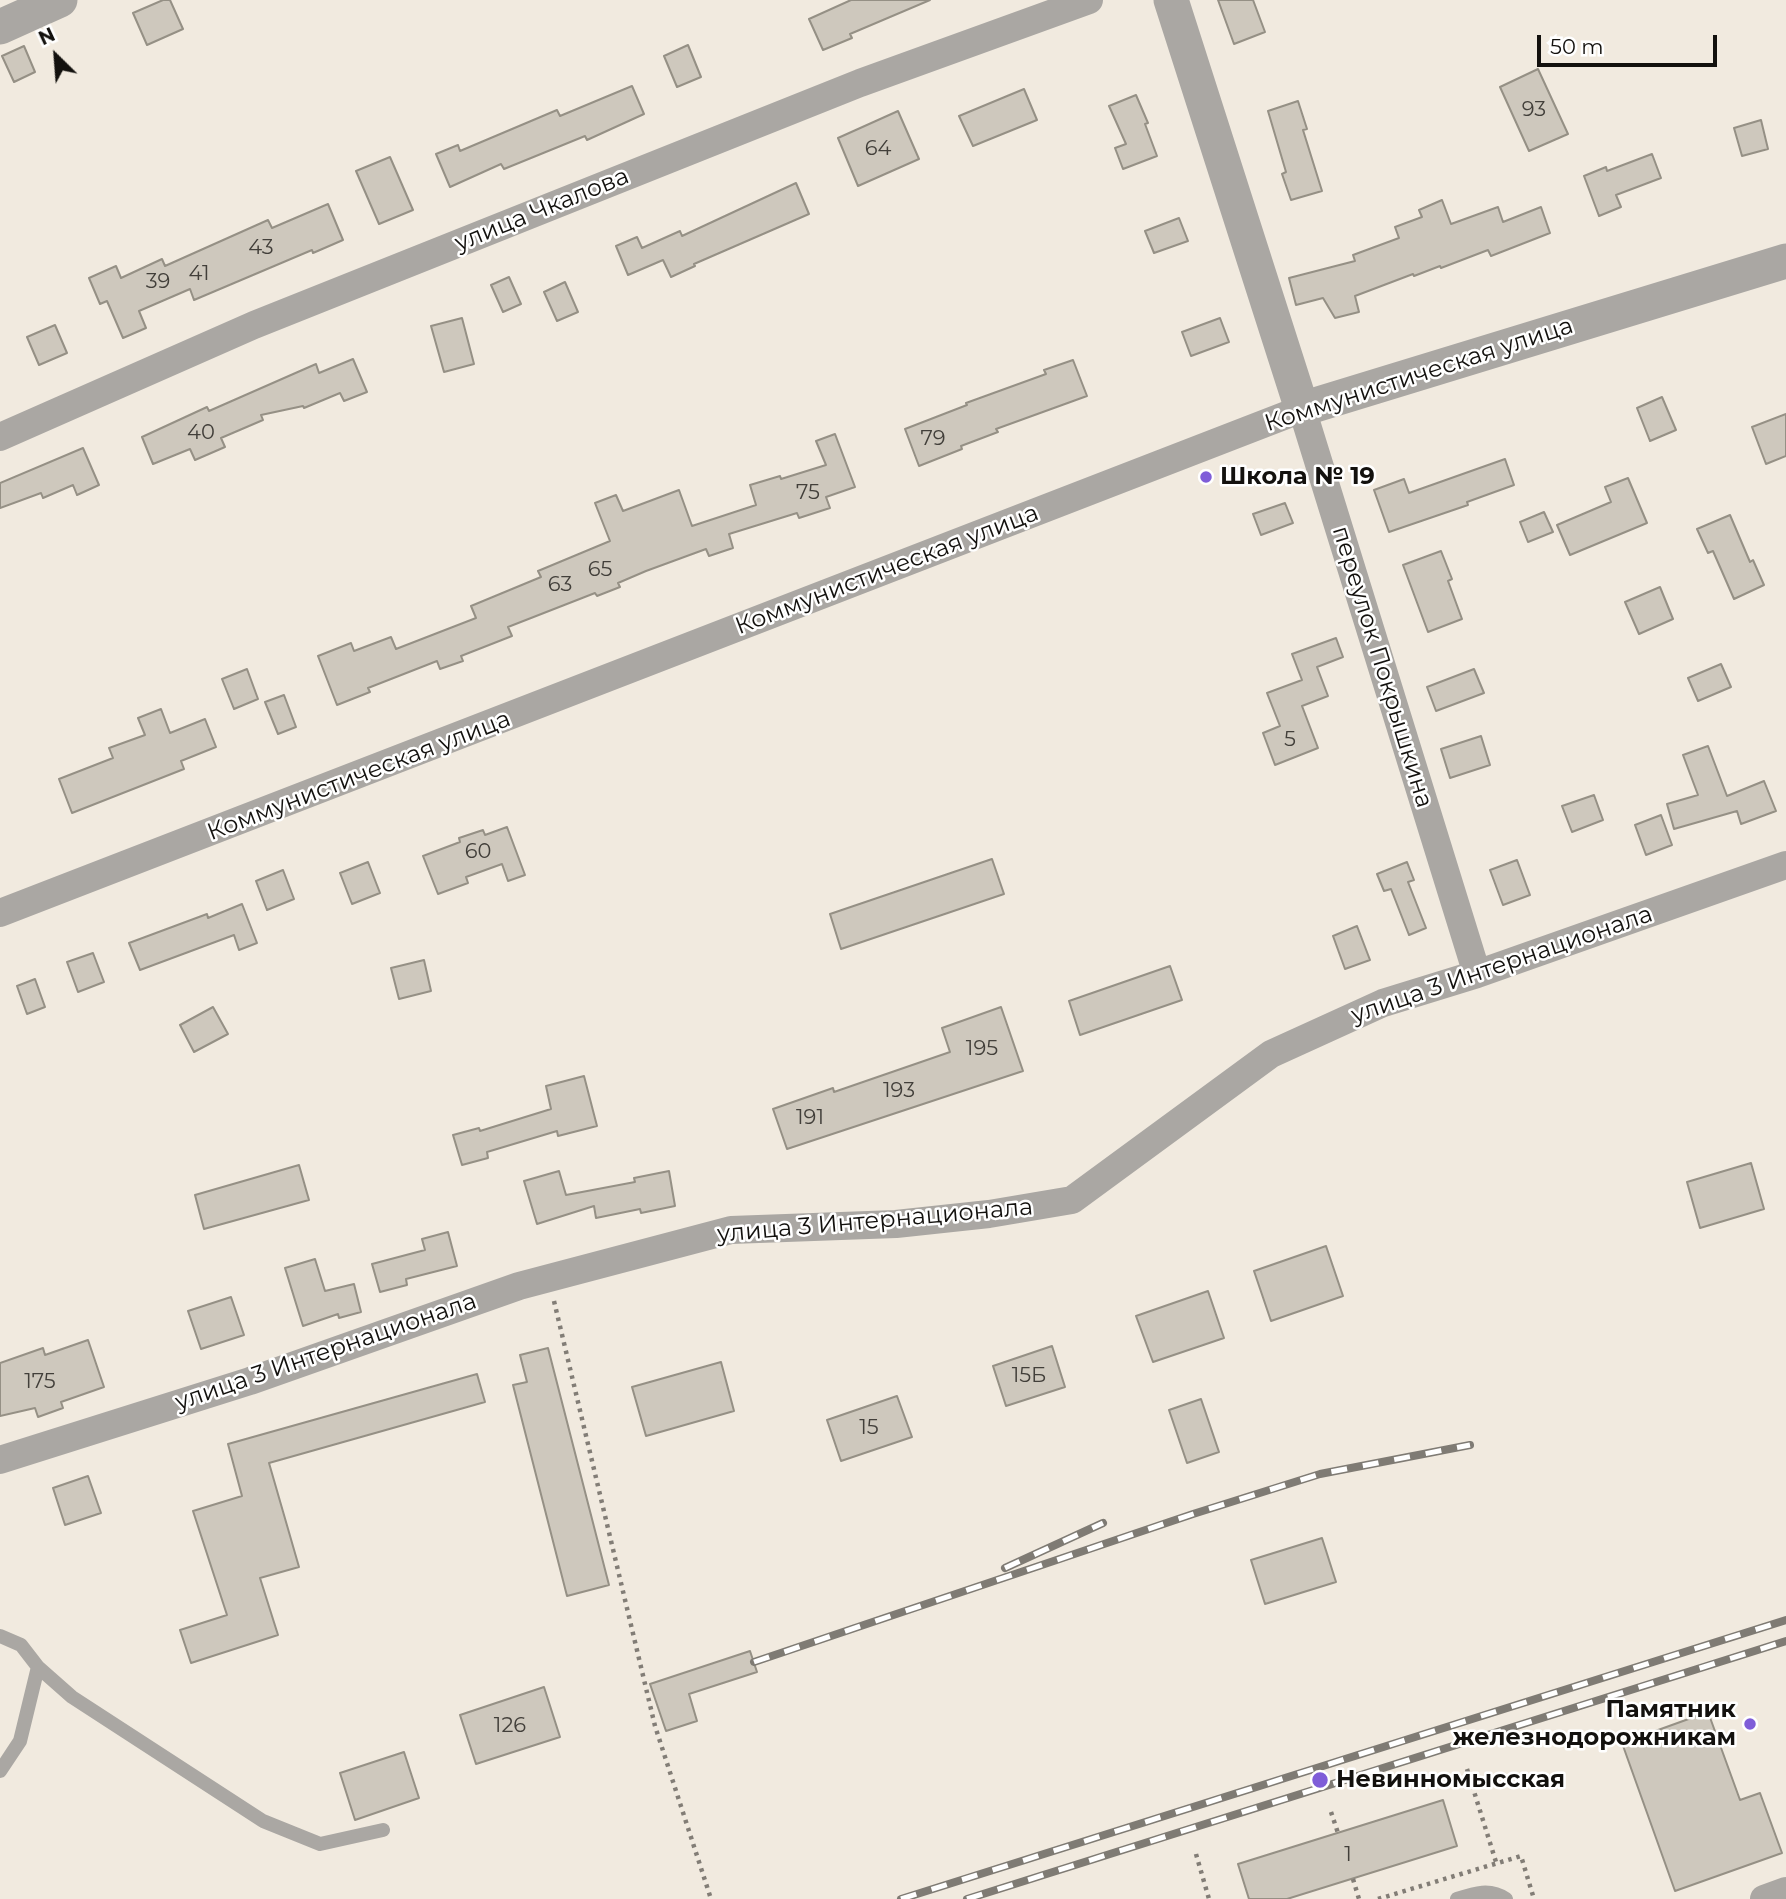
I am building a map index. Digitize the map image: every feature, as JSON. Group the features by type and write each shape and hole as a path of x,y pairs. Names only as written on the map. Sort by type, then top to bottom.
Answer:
{"street":[{"path":"0,27 60,0"},
{"name":"улица Чкалова","path":"0,437 254,325 860,83 1090,0"},
{"name":"переулок Покрышкина","path":"1171,0 1302,409 1477,974"},
{"name":"Коммунистическая улица","path":"0,913 1302,409 1786,261"},
{"name":"улица 3 Интернационала","path":"0,1460 250,1381 519,1286 731,1230 896,1224 989,1214 1072,1200 1270,1054 1383,1003 1477,974 1786,865"},
{"path":"1764,1899 1786,1891"}],"lane":[{"path":"0,1636 20,1645 38,1667 72,1697 263,1821 320,1844 383,1830"},
{"path":"0,1771 20,1741 38,1667"},
{"path":"1457,1899 1484,1891 1494,1892 1506,1899"}],"path":[{"path":"548,1278 655,1726 711,1899"},
{"path":"1467,1769 1496,1862"},
{"path":"1331,1812 1338,1833"},
{"path":"1196,1854 1209,1899"},
{"path":"1353,1879 1359,1899"}],"building":[{"path":"163,0 170,0 183,29 147,45 133,13"},
{"path":"851,0 930,0 850,34 852,38 823,50 809,19"},
{"path":"1218,0 1253,0 1265,32 1234,44"},
{"path":"688,45 701,77 677,87 664,56"},
{"path":"24,46 35,72 14,82 2,56"},
{"path":"1538,69 1568,134 1529,151 1500,87"},
{"path":"632,86 644,114 587,140 585,136 504,169 501,164 450,187 436,154 458,145 460,151 557,110 560,116"},
{"path":"1024,89 1037,120 973,146 959,116"},
{"path":"1136,95 1148,123 1145,124 1157,156 1123,169 1115,148 1126,144 1109,106"},
{"path":"1298,101 1307,129 1303,130 1322,191 1291,200 1282,174 1286,172 1268,111"},
{"path":"898,111 919,159 858,186 838,138"},
{"path":"1761,120 1768,149 1742,156 1734,128"},
{"path":"1652,154 1661,178 1616,195 1621,207 1599,216 1584,176 1606,167 1607,171"},
{"path":"390,157 413,210 379,224 356,171"},
{"path":"796,183 809,214 694,264 695,266 671,277 663,260 628,275 616,246 637,237 642,248 680,231 682,236"},
{"path":"1442,200 1451,224 1498,207 1503,222 1541,207 1550,233 1491,256 1488,250 1355,296 1359,312 1335,318 1323,298 1296,305 1289,278 1355,261 1353,255 1399,238 1395,227 1422,217 1419,210"},
{"path":"328,204 343,240 313,253 312,250 194,300 190,289 139,311 146,328 123,338 107,301 100,304 89,278 116,266 121,278 162,259 165,266 268,220 272,228"},
{"path":"1179,218 1188,241 1154,253 1145,231"},
{"path":"509,277 521,304 503,312 491,285"},
{"path":"565,282 578,312 557,321 544,292"},
{"path":"462,318 474,364 444,372 431,326"},
{"path":"1220,318 1229,342 1191,356 1182,332"},
{"path":"55,325 67,353 39,365 27,337"},
{"path":"353,359 367,392 344,401 340,393 304,408 303,406 261,415 263,420 221,438 225,447 195,460 190,449 153,464 142,437 207,407 209,411 316,364 319,373"},
{"path":"1073,360 1087,396 996,429 998,432 919,466 905,429 1046,374 1044,370"},
{"path":"1662,397 1676,430 1650,441 1637,408"},
{"path":"1786,414 1786,456 1766,464 1752,427"},
{"path":"835,434 855,487 826,497 830,508 799,518 797,513 729,534 733,548 709,556 706,549 646,571 618,583 620,587 597,596 595,593 508,627 512,636 461,656 463,661 440,669 437,661 368,688 370,692 337,705 318,656 351,643 354,651 391,637 396,649 476,618 471,606 541,577 538,571 610,541 595,503 616,495 623,511 679,490 692,526 756,505 750,485 826,465 816,441"},
{"path":"83,448 99,485 77,495 73,485 43,498 41,493 0,508 0,483"},
{"path":"1505,459 1514,485 1467,502 1468,505 1389,532 1374,490 1404,479 1409,493"},
{"path":"1628,478 1647,523 1570,555 1557,525 1611,502 1605,487"},
{"path":"1285,503 1293,523 1261,535 1253,514"},
{"path":"1544,512 1553,532 1528,542 1520,522"},
{"path":"1730,515 1750,562 1753,560 1764,585 1734,599 1713,551 1708,553 1697,529"},
{"path":"1441,551 1452,579 1448,581 1462,619 1428,632 1403,565"},
{"path":"1660,587 1673,619 1639,634 1625,602"},
{"path":"1336,638 1343,657 1317,667 1328,696 1302,706 1318,748 1275,765 1263,733 1280,726 1267,693 1302,680 1292,654"},
{"path":"1721,664 1731,687 1698,701 1688,678"},
{"path":"247,669 258,699 234,709 222,679"},
{"path":"1474,669 1484,693 1436,711 1427,687"},
{"path":"284,695 296,727 278,734 265,702"},
{"path":"161,709 170,733 205,719 216,747 181,761 184,769 72,813 59,779 113,758 109,748 145,735 138,718"},
{"path":"1481,736 1490,765 1450,778 1441,749"},
{"path":"1708,746 1727,796 1764,781 1776,811 1741,824 1737,811 1674,829 1667,804 1698,795 1683,755"},
{"path":"1594,795 1603,820 1572,832 1562,806"},
{"path":"1661,815 1672,845 1646,855 1635,825"},
{"path":"507,827 525,875 508,881 502,864 466,877 468,883 438,894 423,856 460,842 459,838 483,830 485,835"},
{"path":"992,859 1004,894 841,949 830,914"},
{"path":"1517,860 1530,895 1503,905 1490,870"},
{"path":"368,862 380,893 352,904 340,873"},
{"path":"1407,862 1414,880 1408,882 1426,928 1409,935 1391,889 1384,891 1377,874"},
{"path":"283,870 294,899 267,910 256,881"},
{"path":"242,904 257,943 239,950 234,935 140,970 129,943 207,914 208,918"},
{"path":"1357,926 1370,960 1345,969 1333,936"},
{"path":"93,953 104,982 78,992 67,962"},
{"path":"424,960 431,991 399,999 391,968"},
{"path":"1170,966 1182,1000 1080,1035 1069,1001"},
{"path":"35,979 45,1007 27,1014 17,986"},
{"path":"213,1007 228,1034 194,1052 180,1025"},
{"path":"1001,1007 1023,1071 787,1149 773,1109 833,1088 834,1092 950,1052 942,1028"},
{"path":"584,1076 597,1126 558,1136 557,1131 487,1152 488,1158 462,1165 453,1135 479,1128 480,1131 551,1109 546,1086"},
{"path":"1751,1163 1764,1209 1700,1228 1687,1182"},
{"path":"299,1165 309,1200 204,1229 195,1195"},
{"path":"559,1171 566,1195 635,1182 634,1178 669,1171 675,1206 641,1213 640,1209 596,1218 594,1206 537,1224 524,1181"},
{"path":"448,1232 457,1266 406,1279 407,1285 380,1292 372,1264 425,1250 422,1239"},
{"path":"1326,1246 1343,1296 1271,1321 1254,1271"},
{"path":"315,1259 325,1291 354,1284 361,1312 339,1318 338,1314 303,1326 285,1268"},
{"path":"1208,1291 1224,1338 1153,1362 1136,1316"},
{"path":"231,1297 244,1335 201,1349 188,1311"},
{"path":"88,1340 104,1387 61,1402 63,1408 38,1417 35,1408 0,1416 0,1363 43,1348 45,1355"},
{"path":"1052,1346 1065,1387 1006,1406 993,1366"},
{"path":"548,1348 609,1585 567,1596 513,1385 527,1382 520,1355"},
{"path":"721,1362 734,1411 646,1436 632,1387"},
{"path":"477,1374 485,1402 269,1463 299,1567 260,1578 278,1635 191,1663 180,1630 227,1615 193,1511 242,1496 228,1444"},
{"path":"897,1396 912,1437 841,1461 827,1420"},
{"path":"1201,1399 1219,1452 1187,1463 1169,1410"},
{"path":"88,1476 101,1513 65,1525 53,1488"},
{"path":"1322,1538 1336,1582 1265,1604 1251,1560"},
{"path":"750,1651 757,1672 689,1694 697,1721 666,1731 650,1684"},
{"path":"544,1687 560,1737 476,1764 460,1715"},
{"path":"1708,1712 1740,1800 1760,1793 1782,1853 1675,1891 1622,1743"},
{"path":"404,1752 419,1798 355,1820 340,1773"},
{"name":"Невинномысская","path":"1443,1800 1457,1846 1287,1899 1249,1899 1238,1864"}],"railway":[{"path":"754,1662 1320,1474 1470,1445"},
{"path":"1005,1568 1103,1523"},
{"path":"901,1899 1786,1620"},
{"path":"967,1899 1786,1641"}],"place":[{"name":"Школа № 19","path":"1206,477"},
{"name":"Памятник железнодорожникам","path":"1750,1724"},
{"name":"Невинномысская","path":"1320,1780"}]}
